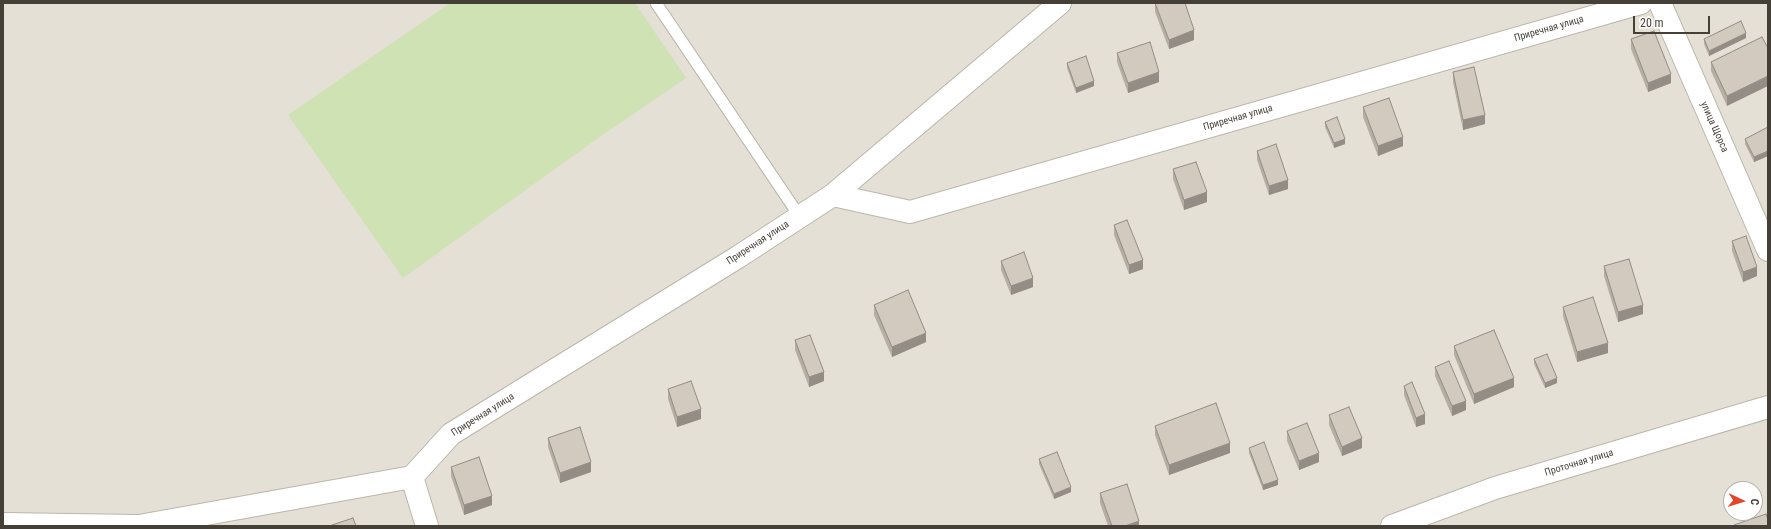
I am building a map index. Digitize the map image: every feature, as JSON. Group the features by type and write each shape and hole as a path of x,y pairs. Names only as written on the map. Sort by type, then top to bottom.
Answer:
{"street":[{"name":"Приречная улица","path":"412,477 451,434 833,196 1060,3"},
{"name":"Приречная улица","path":"833,196 910,212 1641,3"},
{"name":"улица Щорса","path":"1660,3 1768,250"},
{"name":"Проточная улица","path":"1392,526 1495,488 1768,407"},
{"path":"3,524 139,526 412,477 427,526"}],"lane":[{"path":"656,3 800,217"}],"shaded area":[{"path":"3,3 1768,3 1768,526 3,526"}],"green space":[{"path":"450,3 635,3 686,78 594,141 403,278 288,115"}],"building":[{"path":"1155,3 1185,3 1194,30 1169,40"},
{"path":"1741,21 1746,33 1709,51 1704,39"},
{"path":"1654,31 1671,74 1648,83 1631,39"},
{"path":"1762,37 1768,48 1768,76 1727,96 1711,62"},
{"path":"1150,42 1159,72 1128,83 1117,53"},
{"path":"1086,56 1094,81 1076,88 1067,63"},
{"path":"1474,67 1485,115 1463,120 1453,72"},
{"path":"1389,98 1403,137 1378,146 1363,107"},
{"path":"1337,117 1345,139 1334,143 1325,122"},
{"path":"1768,127 1768,151 1754,157 1745,139"},
{"path":"1276,144 1288,180 1269,186 1257,151"},
{"path":"1196,162 1207,192 1184,200 1173,169"},
{"path":"1127,220 1143,260 1129,265 1114,225"},
{"path":"1746,236 1757,267 1743,272 1732,241"},
{"path":"1024,252 1033,278 1011,286 1001,261"},
{"path":"1629,259 1643,305 1618,312 1604,266"},
{"path":"908,290 926,333 892,347 874,305"},
{"path":"1593,297 1608,343 1577,352 1563,307"},
{"path":"1494,330 1514,378 1474,394 1454,346"},
{"path":"810,335 824,372 809,377 795,340"},
{"path":"1547,354 1557,378 1545,383 1534,359"},
{"path":"1449,361 1466,401 1452,406 1435,367"},
{"path":"691,381 701,409 677,417 668,389"},
{"path":"1412,382 1425,414 1416,418 1404,386"},
{"path":"1216,403 1230,443 1169,465 1155,426"},
{"path":"1349,407 1362,438 1342,447 1329,415"},
{"path":"1307,423 1319,453 1299,461 1287,431"},
{"path":"580,427 591,462 560,473 548,438"},
{"path":"1264,442 1278,480 1263,485 1249,448"},
{"path":"1057,452 1071,487 1054,494 1039,459"},
{"path":"479,457 492,496 464,505 451,467"},
{"path":"1127,484 1139,521 1125,526 1112,526 1100,493"},
{"path":"1766,514 1768,526 1734,526 1746,521 1763,521 1763,515"},
{"path":"353,518 356,526 329,526"}]}
